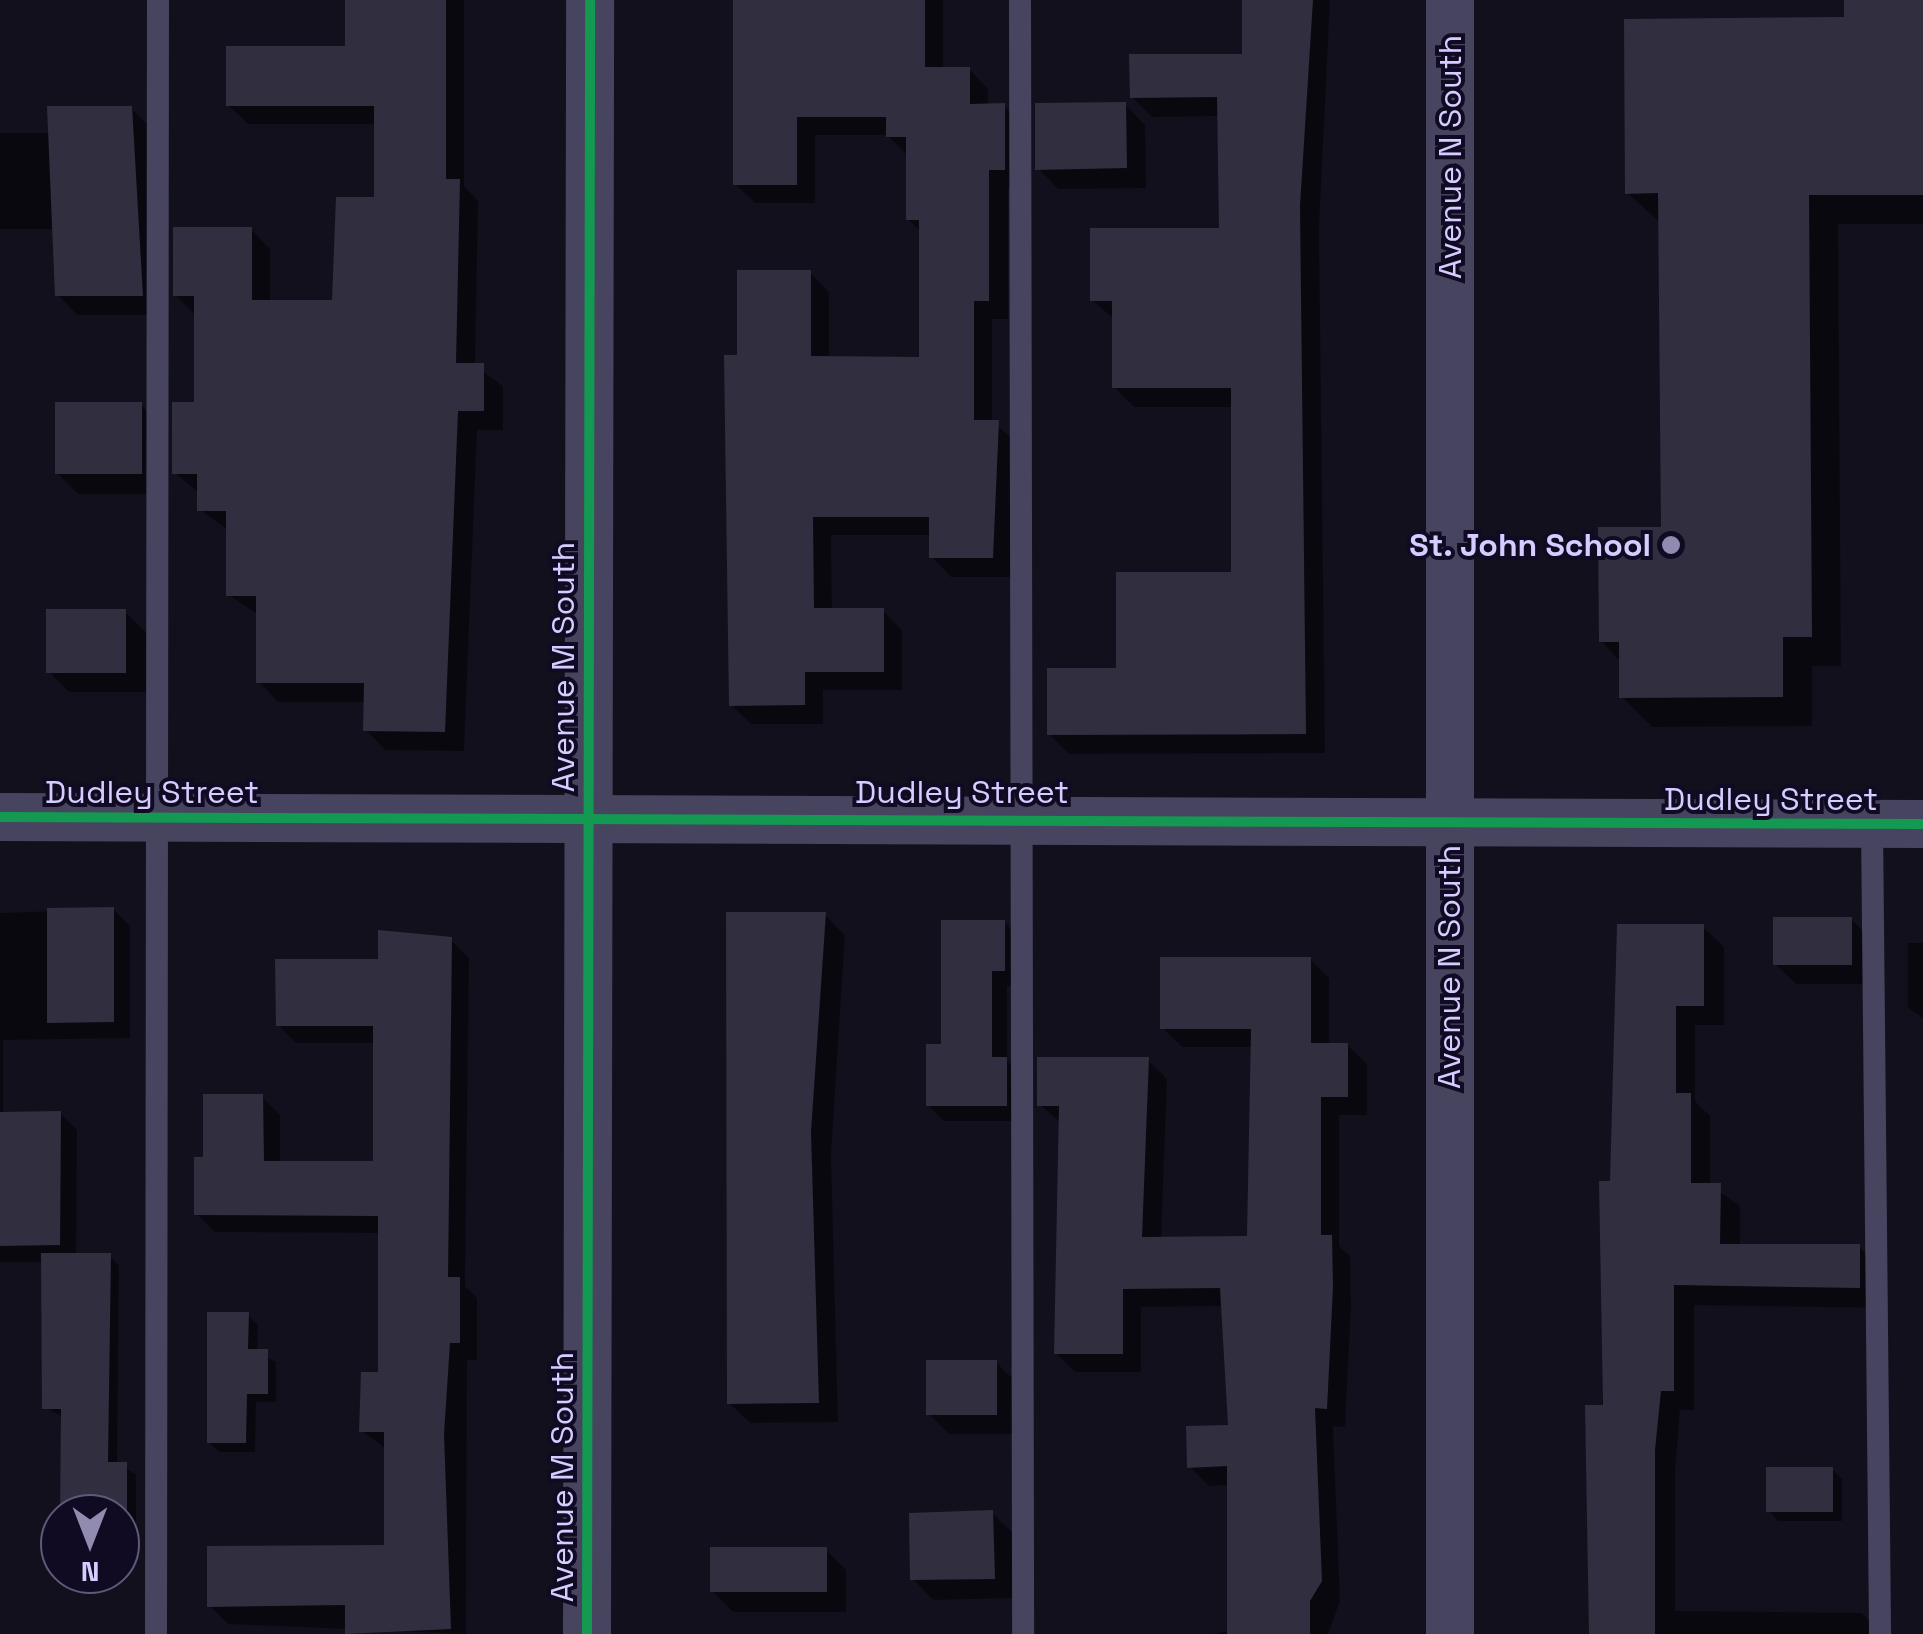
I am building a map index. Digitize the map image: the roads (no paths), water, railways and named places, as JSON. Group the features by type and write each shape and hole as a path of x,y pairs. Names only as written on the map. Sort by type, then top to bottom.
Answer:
{"street":[{"name":"Avenue M South","path":"586,1634 590,0"},
{"name":"Avenue N South","path":"1450,0 1450,1634"},
{"name":"Dudley Street","path":"0,817 588,819 1019,815 1449,827 1923,824"}],"lane":[{"path":"156,1634 152,817 158,0"},
{"path":"1020,0 1023,1634"},
{"path":"1872,824 1880,1634"}],"place":[{"name":"St. John School","path":"1671,545"}]}
